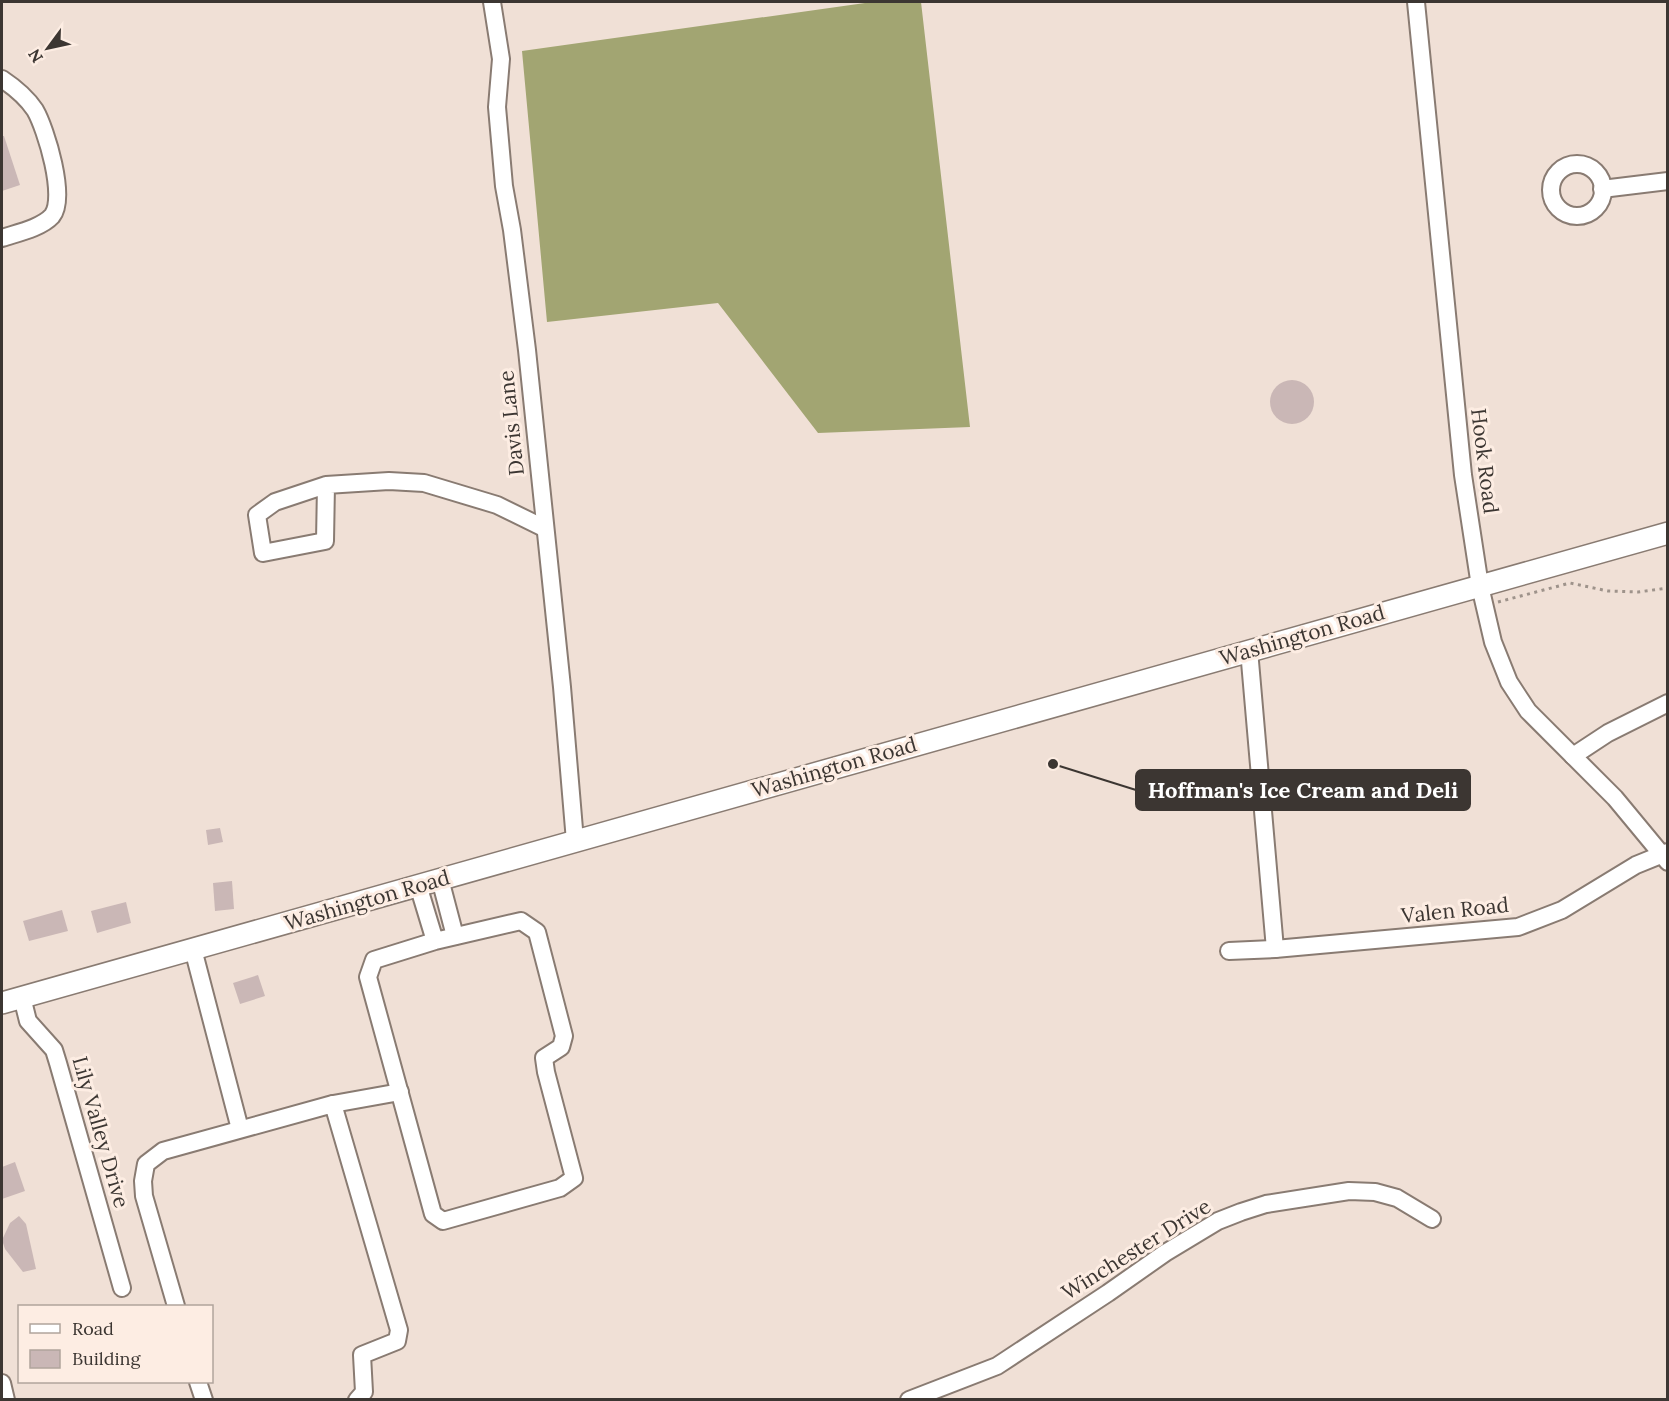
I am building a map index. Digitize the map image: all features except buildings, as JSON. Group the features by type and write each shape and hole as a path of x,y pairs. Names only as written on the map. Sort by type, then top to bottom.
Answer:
{"main road":[{"name":"Washington Road","path":"2,1003 1249,650 1482,596 1668,533"}],"street":[{"name":"Davis Lane","path":"492,2 501,59 497,107 504,186 524,328 562,687 575,840"},
{"name":"Hook Road","path":"1416,2 1463,475 1482,596 1493,642 1502,667 1518,698 1539,724 1615,798 1665,856"},
{"path":"2,79 34,109 42,124 57,180 57,204 54,215 45,222 5,237"},
{"path":"1602,189 1668,181"},
{"path":"326,485 325,541 263,553 257,515 275,502 326,485 389,481 424,483 497,506 544,528"},
{"path":"1249,650 1275,949"},
{"path":"1573,756 1608,733 1668,703"},
{"name":"Valen Road","path":"1229,951 1275,949 1518,927 1562,910 1636,865 1665,856"},
{"path":"440,879 455,936"},
{"path":"418,885 435,941"},
{"path":"521,921 537,932 564,1036 561,1047 544,1058 546,1072 574,1178 560,1188 443,1221 432,1215 368,977 374,960 455,936 521,921"},
{"path":"193,949 240,1129"},
{"name":"Lily Valley Drive","path":"22,997 28,1021 54,1050 122,1288"},
{"path":"176,1305 144,1196 143,1181 146,1164 163,1151 240,1129 333,1104 400,1092"},
{"path":"333,1104 399,1330 397,1341 362,1355 364,1392 357,1400"},
{"name":"Winchester Drive","path":"909,1400 997,1366 1165,1253 1218,1221 1241,1212 1266,1204 1358,1191 1375,1192 1397,1198 1432,1219"},
{"path":"2,1383 6,1400"},
{"path":"198,1383 204,1400"}],"path":[{"path":"1482,596 1570,583 1608,591 1638,592 1668,588"}],"green space":[{"path":"872,2 921,2 970,427 818,433 718,303 547,322 522,51"}],"place":[{"name":"Hoffman's Ice Cream and Deli","path":"1053,764"}]}
